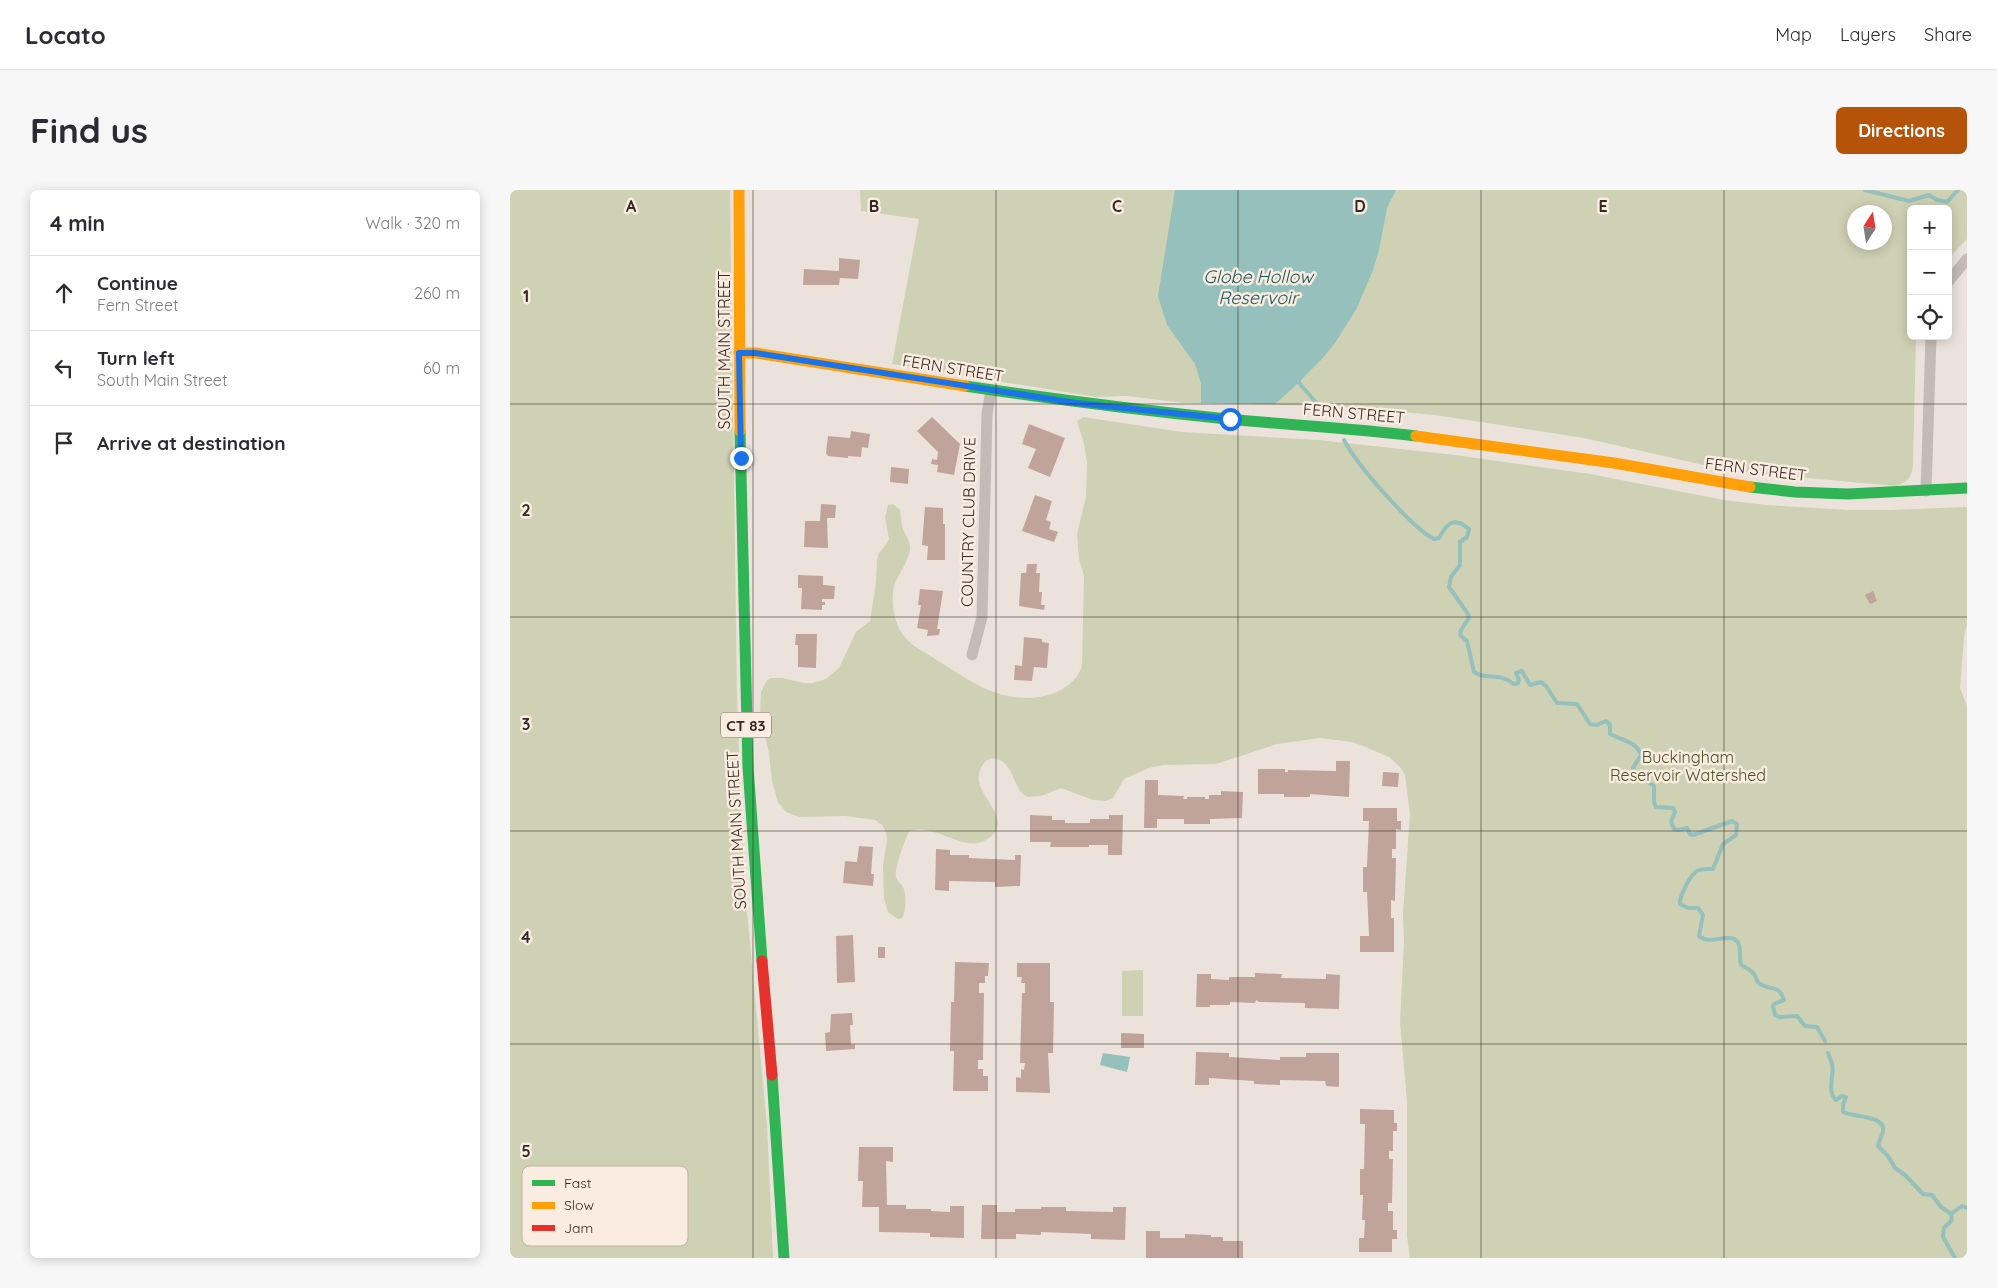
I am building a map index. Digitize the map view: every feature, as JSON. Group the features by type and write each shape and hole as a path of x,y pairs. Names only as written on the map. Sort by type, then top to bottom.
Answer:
{"street":[{"name":"SOUTH MAIN STREET","path":"739,190 739,353 749,802 777,1141 784,1258"},
{"path":"1952,277 1967,258"},
{"path":"1926,491 1931,340"},
{"name":"FERN STREET","path":"739,353 756,353 1139,411 1360,429 1474,443 1614,463 1742,486 1795,492 1848,494 1967,488"},
{"name":"COUNTRY CLUB DRIVE","path":"972,654 982,617 987,414 991,390"}],"green space":[{"path":"510,190 730,190 737,698 744,878 767,1126 773,1258 510,1258"},
{"path":"860,190 1967,190 1967,239 1952,255 1952,205 1907,205 1907,340 1916,340 1913,465 1908,479 1896,486 1730,471 1584,438 1435,415 1335,406 1185,403 1127,396 1096,397 892,364 919,219 861,211"},
{"name":"Buckingham Reservoir Watershed","path":"1083,417 1182,432 1319,440 1455,455 1590,474 1724,500 1766,505 1848,510 1967,507 1967,625 1964,637 1960,688 1967,706 1967,1258 1410,1258 1407,1236 1407,1101 1400,1022 1404,941 1403,914 1410,814 1405,775 1400,767 1389,757 1352,742 1320,738 1277,744 1216,764 1164,765 1149,768 1124,779 1113,798 1106,801 1093,800 1061,788 1041,796 1028,797 1019,789 1003,762 993,758 989,759 979,773 979,782 998,820 997,828 993,835 984,841 966,843 927,830 909,832 900,854 896,873 904,890 906,903 902,918 898,919 888,912 884,899 883,865 887,840 886,832 882,825 875,820 845,816 799,817 786,812 778,802 760,718 761,692 767,680 771,678 813,683 826,679 839,668 856,632 870,621 876,582 877,560 879,553 889,539 885,517 888,505 893,504 900,510 902,527 910,547 908,558 894,586 894,609 901,633 916,647 982,687 997,693 1021,698 1033,698 1046,696 1068,686 1082,666 1084,576 1079,559 1077,534 1086,497 1087,463 1077,421"},
{"path":"1143,970 1143,1016 1122,1016 1122,971"}],"water":[{"name":"Globe Hollow Reservoir","path":"1175,190 1396,190 1387,208 1373,270 1357,308 1335,343 1321,360 1275,404 1201,403 1201,383 1195,364 1167,325 1158,296"},
{"path":"1103,1053 1130,1057 1127,1072 1100,1065"}],"building":[{"path":"839,258 860,260 858,279 840,278 839,285 803,285 804,269 839,271"},
{"path":"932,417 960,444 954,475 937,472 938,465 931,464 932,459 937,460 938,452 917,431"},
{"path":"1029,424 1065,438 1050,477 1028,468 1036,449 1022,444"},
{"path":"851,431 870,434 868,448 862,447 861,457 828,456 826,453 828,436 850,438"},
{"path":"891,467 909,469 908,484 890,482"},
{"path":"1035,495 1052,501 1046,520 1051,522 1049,529 1058,532 1054,542 1022,531"},
{"path":"821,504 836,505 835,518 827,518 828,548 804,547 805,521 820,521"},
{"path":"925,507 943,508 945,560 927,560 928,546 922,545"},
{"path":"1027,564 1037,564 1036,573 1040,573 1039,592 1042,592 1041,605 1045,605 1044,610 1019,606 1021,573 1026,573"},
{"path":"798,575 823,576 823,585 835,586 834,599 822,599 825,605 822,605 822,610 801,609 802,588 798,588"},
{"path":"920,589 943,591 937,629 940,629 939,635 927,636 928,630 917,628 921,605 918,605"},
{"path":"1873,591 1877,601 1870,604 1865,595"},
{"path":"796,634 817,634 816,668 798,667 798,645 795,645"},
{"path":"1024,637 1042,639 1042,642 1049,643 1047,668 1034,667 1032,681 1014,680 1015,665 1022,666"},
{"path":"1336,761 1350,761 1349,797 1310,794 1310,797 1284,797 1284,794 1258,794 1258,769 1285,769 1285,772 1288,772 1288,770 1336,771"},
{"path":"1383,772 1399,773 1398,787 1382,786"},
{"path":"1145,780 1158,780 1158,795 1184,796 1183,799 1187,799 1187,797 1205,797 1205,799 1209,799 1209,795 1221,795 1221,791 1243,792 1242,818 1210,819 1210,824 1184,824 1184,819 1157,819 1157,828 1144,828"},
{"path":"1363,808 1397,808 1397,821 1401,821 1401,830 1396,829 1396,849 1392,849 1392,858 1396,858 1395,901 1391,900 1391,918 1394,918 1394,952 1360,952 1360,936 1369,936 1367,892 1363,892 1363,867 1367,867 1369,821 1363,821"},
{"path":"1030,815 1052,816 1052,820 1065,820 1065,823 1090,823 1090,819 1109,819 1109,815 1123,815 1122,855 1108,855 1108,845 1050,847 1051,842 1030,842"},
{"path":"859,846 873,847 871,874 874,874 873,886 843,883 845,861 857,862"},
{"path":"936,849 950,850 950,855 969,855 969,858 1015,860 1015,855 1021,855 1020,886 995,887 995,882 949,881 949,891 935,890"},
{"path":"853,935 855,982 837,983 836,936"},
{"path":"878,947 885,947 885,958 878,958"},
{"path":"955,962 989,963 988,976 985,976 985,983 979,983 979,993 984,993 983,1060 978,1060 978,1069 983,1069 983,1076 988,1076 988,1091 953,1091 954,1051 950,1051 951,1002 954,1002"},
{"path":"1017,963 1050,963 1050,1002 1054,1002 1053,1053 1048,1053 1050,1093 1016,1092 1016,1077 1021,1078 1021,1069 1024,1070 1025,1063 1020,1063 1022,993 1025,993 1025,983 1021,983 1022,977 1017,977"},
{"path":"1255,973 1282,974 1281,978 1326,979 1326,974 1340,975 1339,1009 1305,1008 1305,1003 1259,1002 1256,1000 1255,1003 1230,1002 1230,1005 1196,1007 1197,974 1211,974 1211,979 1229,980 1229,977 1255,977"},
{"path":"852,1013 853,1025 850,1025 851,1045 855,1044 855,1049 826,1051 825,1033 830,1032 831,1014"},
{"path":"1121,1033 1144,1034 1144,1048 1121,1048"},
{"path":"1196,1052 1229,1053 1229,1057 1280,1060 1280,1057 1306,1057 1306,1053 1339,1053 1339,1087 1326,1086 1325,1081 1280,1080 1280,1085 1254,1084 1254,1081 1209,1078 1209,1085 1195,1085"},
{"path":"1360,1109 1394,1110 1394,1123 1397,1123 1397,1131 1393,1131 1393,1151 1389,1151 1389,1159 1393,1159 1392,1203 1388,1203 1388,1211 1393,1211 1393,1230 1397,1230 1397,1239 1392,1239 1392,1252 1359,1252 1359,1238 1364,1238 1365,1220 1362,1220 1363,1195 1360,1195 1360,1169 1364,1169 1365,1124 1360,1124"},
{"path":"859,1147 893,1147 893,1162 886,1161 887,1205 906,1205 906,1209 931,1209 931,1211 950,1212 950,1206 964,1206 964,1238 930,1237 930,1233 879,1232 879,1207 862,1207 863,1181 858,1181"},
{"path":"982,1205 997,1205 997,1212 1015,1212 1015,1209 1041,1209 1041,1207 1066,1207 1066,1211 1113,1212 1113,1207 1126,1207 1125,1240 1091,1239 1091,1234 1041,1232 1041,1235 1016,1234 1016,1239 981,1239"},
{"path":"1146,1231 1160,1231 1160,1238 1185,1238 1185,1234 1223,1237 1223,1241 1243,1241 1243,1258 1146,1258"}],"waterway":[{"path":"1865,190 1909,201 1929,195 1937,200 1947,202 1958,190"},
{"path":"1299,380 1299,383 1320,407"},
{"path":"1344,440 1360,464 1398,509 1424,532 1434,539 1439,538 1445,528 1455,522 1469,529 1467,537 1460,542 1460,565 1451,577 1449,587 1468,614 1469,618 1460,635 1467,641 1474,672 1479,675 1503,678 1514,684 1518,683 1519,680 1516,673 1522,671 1530,685 1541,682 1546,686 1557,703 1577,704 1590,724 1597,725 1606,721 1610,725 1610,734 1628,742 1639,751 1641,755 1633,768 1636,774 1654,786 1654,802 1656,807 1673,808 1675,812 1671,822 1674,829 1687,828 1690,834 1693,835 1732,821 1737,824 1736,835 1723,844 1713,869 1699,870 1688,881 1680,904 1688,908 1698,908 1703,915 1699,936 1709,940 1727,938 1736,940 1740,947 1741,965 1755,975 1758,983 1777,990 1782,995 1784,1000 1773,1006 1775,1015 1779,1017 1797,1016 1805,1026 1817,1027 1825,1041"},
{"path":"1828,1053 1833,1069 1831,1087 1833,1096 1836,1100 1842,1096 1846,1097 1843,1112 1868,1117 1879,1122 1883,1126 1883,1131 1878,1146 1888,1156 1895,1168 1905,1175 1923,1194 1932,1195 1941,1207 1951,1214 1952,1220 1944,1228 1943,1237 1955,1258"},
{"path":"1951,1214 1962,1206 1967,1208"}],"traffic: fast":[{"path":"965,386 1194,416 1416,436"},
{"path":"740,431 748,767 762,961"},
{"path":"1750,487 1795,492 1848,494 1967,488"},
{"path":"772,1075 784,1258"}],"traffic: slow":[{"path":"739,190 740,431"},
{"path":"739,353 756,353 965,386"},
{"path":"1416,436 1614,463 1750,487"}],"traffic: jam":[{"path":"762,961 772,1075"}],"route":[{"path":"741,458 739,353 756,353 1076,403 1230,419"}]}
